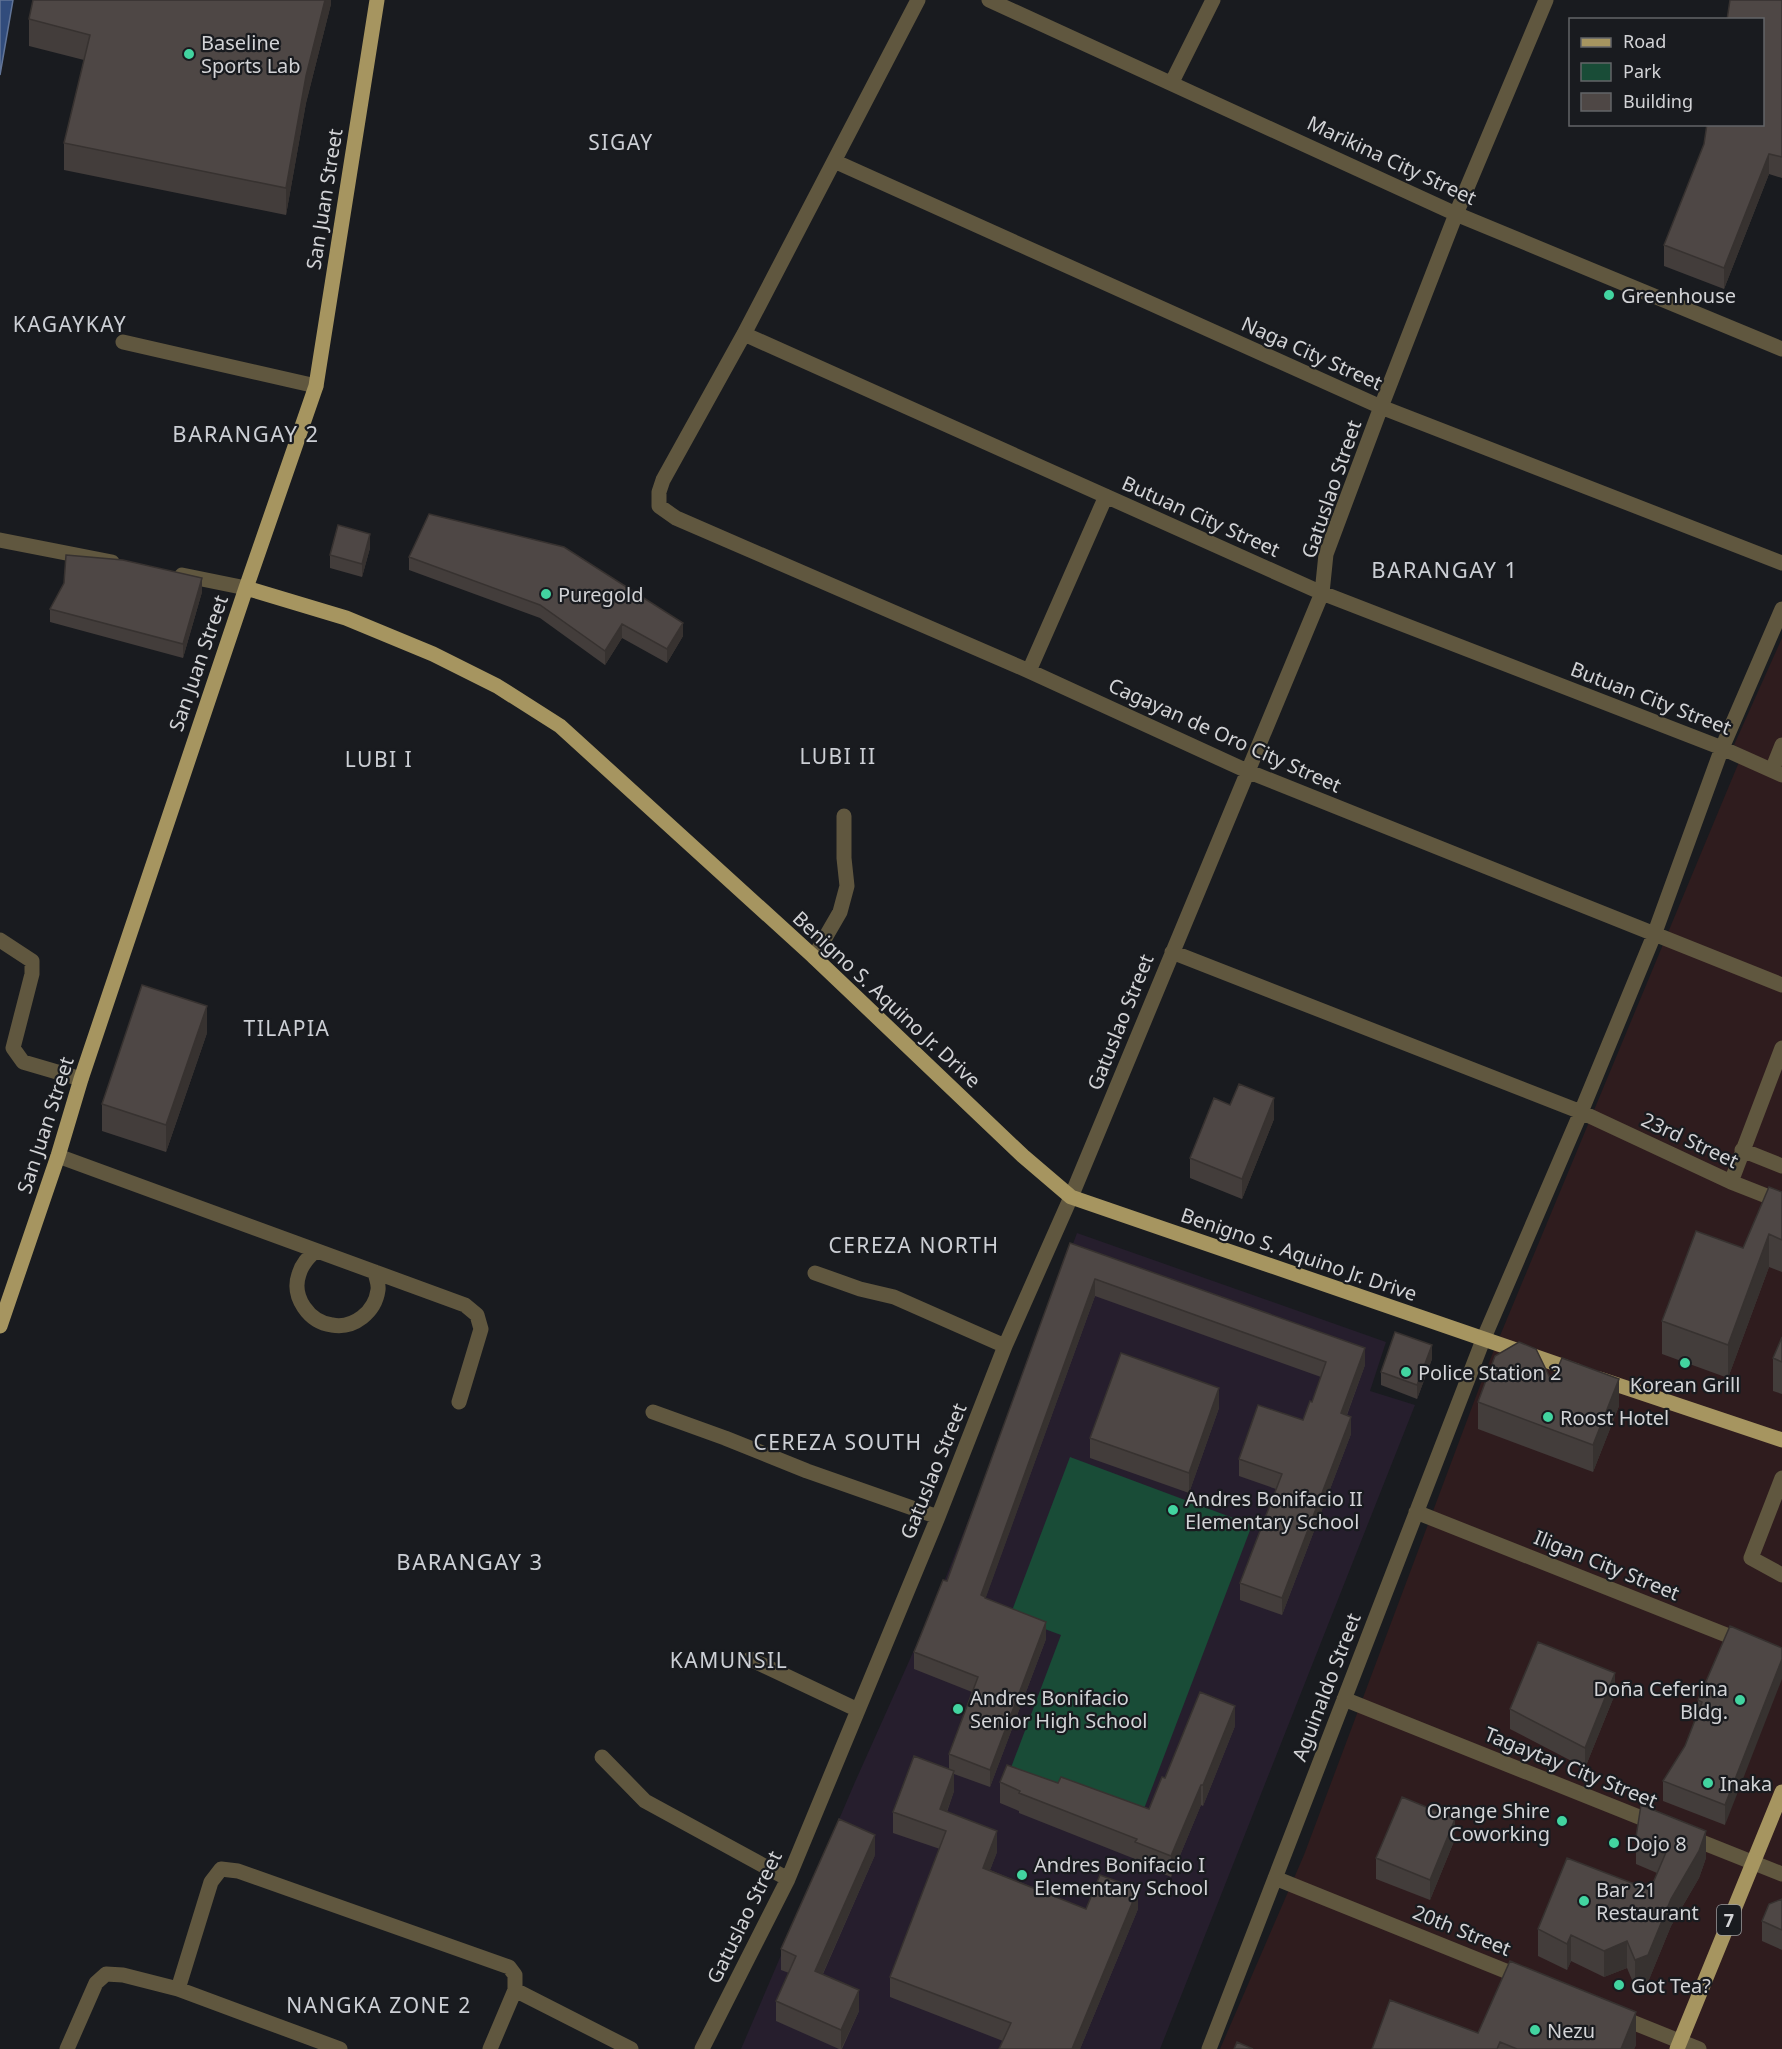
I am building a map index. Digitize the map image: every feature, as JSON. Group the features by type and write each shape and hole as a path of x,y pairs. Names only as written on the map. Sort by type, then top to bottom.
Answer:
{"main road":[{"name":"San Juan Street","path":"0,1326 246,588 316,386 377,0"},
{"name":"Benigno S. Aquino Jr. Drive","path":"246,588 346,618 433,654 496,686 560,726 814,957 1023,1156 1071,1197 1483,1340 1782,1440"},
{"name":"7","path":"1678,2045 1782,1792"}],"street":[{"path":"744,334 918,0"},
{"name":"Marikina City Street","path":"989,0 1456,213 1782,348"},
{"path":"1172,82 1213,0"},
{"name":"Gatuslao Street","path":"702,2049 788,1879 938,1517 1005,1346 1071,1197 1322,593 1326,554 1381,407 1456,213 1546,0"},
{"name":"Naga City Street","path":"834,161 1381,407 1782,563"},
{"name":"Butuan City Street","path":"744,334 1322,593 1722,748 1777,772"},
{"name":"Cagayan de Oro City Street","path":"744,334 663,480 659,492 659,506 676,518 1029,671 1247,771 1782,985"},
{"path":"123,342 316,386"},
{"path":"1029,671 1106,496"},
{"path":"0,540 129,565"},
{"name":"Benigno S. Aquino Jr. Drive","path":"164,572 246,588"},
{"name":"Aguinaldo Street","path":"1209,2049 1483,1340 1654,935 1722,748 1782,609"},
{"path":"1777,772 1782,745"},
{"path":"814,957 840,912 847,886 844,816"},
{"path":"0,940 32,961 32,974 13,1048 23,1062 81,1079"},
{"name":"23rd Street","path":"1172,952 1581,1112 1731,1182 1782,1202"},
{"path":"1731,1182 1782,1048"},
{"path":"1742,1150 1782,1166"},
{"path":"58,1156 465,1305 477,1315 481,1329 459,1402"},
{"path":"315,1251 303,1264 298,1276 297,1289 308,1314 319,1322 332,1326 346,1325 369,1312 376,1300 379,1287 375,1272"},
{"path":"814,1273 860,1289 894,1297 1005,1346"},
{"path":"653,1412 807,1471 938,1517"},
{"path":"1782,1478 1778,1502 1751,1558 1782,1575"},
{"name":"Iligan City Street","path":"1416,1512 1782,1657"},
{"path":"750,1659 858,1710"},
{"name":"Tagaytay City Street","path":"1344,1699 1782,1874"},
{"path":"602,1757 645,1801 788,1879"},
{"path":"178,1989 211,1882 221,1869 238,1871 509,1967 515,1975 515,1990 490,2049"},
{"name":"20th Street","path":"1275,1878 1538,1984"},
{"path":"67,2049 96,1983 106,1974 123,1974 178,1989 340,2049"},
{"path":"515,1990 631,2049"},
{"path":"1604,2010 1678,2045 1699,2049"}],"shaded area":[{"path":"1782,638 1782,2049 1220,2049 1304,1855 1487,1367 1744,750 1734,745"},
{"path":"1077,1233 1386,1342 1370,1391 1415,1405 1160,2049 741,2049 855,1782 940,1592"}],"green space":[{"path":"1070,1457 1252,1525 1139,1822 1009,1773 1061,1635 1010,1616"}],"water":[{"path":"0,0 13,0 0,75"}],"building":[{"path":"33,0 325,0 306,76 286,188 64,143 90,35 29,19"},
{"path":"1730,0 1782,0 1782,157 1769,154 1724,268 1664,245 1704,144 1707,126 1764,126 1764,18 1727,18"},
{"name":"Puregold","path":"429,514 564,547 683,623 667,649 622,624 605,651 540,605 409,557"},
{"path":"338,525 370,534 362,564 330,555"},
{"path":"66,555 123,560 202,578 183,644 50,609 64,583"},
{"path":"142,985 207,1006 166,1125 102,1104"},
{"path":"1239,1084 1274,1098 1242,1179 1190,1158 1214,1098 1230,1105"},
{"path":"1769,1187 1782,1192 1782,1240 1769,1234 1728,1345 1662,1321 1696,1231 1743,1248"},
{"path":"1070,1243 1365,1348 1341,1413 1351,1417 1282,1598 1240,1583 1282,1474 1239,1459 1258,1405 1303,1420 1326,1362 1095,1279 981,1595 1046,1622 990,1770 949,1754 978,1677 914,1652 943,1580 947,1581"},
{"name":"Police Station 2","path":"1395,1332 1432,1345 1417,1385 1381,1372"},
{"path":"1782,1337 1782,1362 1773,1358"},
{"path":"1519,1342 1536,1349 1552,1382 1562,1358 1619,1379 1593,1445 1478,1402 1495,1356"},
{"path":"1121,1353 1219,1388 1189,1473 1090,1438"},
{"path":"1730,1626 1782,1648 1782,1659 1725,1805 1663,1781 1685,1746 1702,1702 1698,1700"},
{"path":"1538,1642 1615,1673 1585,1748 1510,1709"},
{"path":"1200,1692 1235,1706 1171,1856 1135,1842 1137,1839 1019,1793 1020,1791 1000,1782 1007,1765 1058,1783 1061,1777 1149,1809 1162,1777 1165,1778"},
{"path":"914,1756 954,1771 940,1809 997,1831 983,1868 1086,1909 1100,1875 1138,1889 1072,2049 999,2049 1011,2023 890,1977 946,1831 893,1812"},
{"path":"1402,1797 1455,1819 1430,1880 1376,1858"},
{"path":"1641,1805 1706,1831 1699,1851 1671,1899 1648,1955 1635,1960 1627,1941 1604,1951 1571,1935 1567,1944 1538,1929 1567,1858 1650,1890 1667,1850 1636,1837"},
{"path":"839,1819 875,1835 815,1971 859,1990 841,2030 776,2001 796,1956 781,1949"},
{"path":"1782,1899 1782,1930 1762,1921 1769,1904"},
{"path":"1510,1961 1636,2012 1621,2049 1517,2049 1500,2042 1497,2049 1372,2049 1390,2000 1478,2033"},
{"path":"1237,2042 1253,2049 1234,2049"}],"place":[{"name":"Baseline Sports Lab","path":"189,54"},
{"name":"Greenhouse","path":"1609,295"},
{"name":"Puregold","path":"546,594"},
{"name":"Korean Grill","path":"1685,1363"},
{"name":"Police Station 2","path":"1406,1372"},
{"name":"Roost Hotel","path":"1548,1417"},
{"name":"Andres Bonifacio II Elementary School","path":"1173,1510"},
{"name":"Doña Ceferina Bldg.","path":"1740,1700"},
{"name":"Andres Bonifacio Senior High School","path":"958,1709"},
{"name":"Inaka","path":"1708,1783"},
{"name":"Orange Shire Coworking","path":"1562,1821"},
{"name":"Dojo 8","path":"1614,1843"},
{"name":"Andres Bonifacio I Elementary School","path":"1022,1875"},
{"name":"Bar 21 Restaurant","path":"1584,1901"},
{"name":"Got Tea?","path":"1619,1985"},
{"name":"Nezu","path":"1535,2030"}],"district":[{"name":"SIGAY","path":"621,142"},
{"name":"KAGAYKAY","path":"70,324"},
{"name":"BARANGAY 2","path":"246,433"},
{"name":"BARANGAY 1","path":"1445,569"},
{"name":"LUBI II","path":"838,756"},
{"name":"LUBI I","path":"379,759"},
{"name":"TILAPIA","path":"287,1028"},
{"name":"CEREZA NORTH","path":"914,1245"},
{"name":"CEREZA SOUTH","path":"838,1442"},
{"name":"BARANGAY 3","path":"470,1561"},
{"name":"KAMUNSIL","path":"729,1660"},
{"name":"NANGKA ZONE 2","path":"379,2005"}]}
